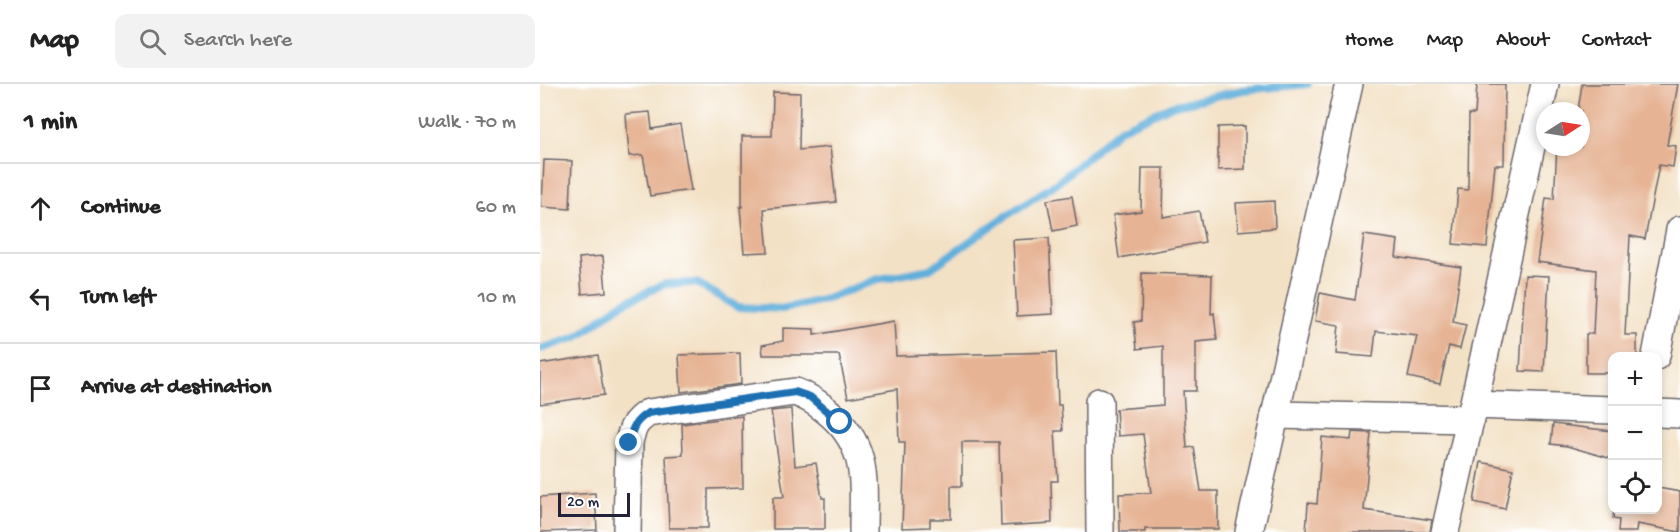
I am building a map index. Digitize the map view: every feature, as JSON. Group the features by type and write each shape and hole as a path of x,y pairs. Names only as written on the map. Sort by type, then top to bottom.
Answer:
{"street":[{"path":"1249,532 1349,84"},
{"path":"1445,532 1545,84"},
{"path":"1657,352 1680,230"},
{"path":"627,532 629,443 632,429 638,420 648,413 795,392 810,397 840,422 851,436 860,456 863,476 863,532"},
{"path":"1099,402 1100,532"},
{"path":"1274,415 1608,410"},
{"path":"1662,413 1680,414"}],"building":[{"path":"1477,84 1505,84 1504,165 1495,165 1487,247 1453,244 1458,189 1468,190 1469,114 1475,114"},
{"path":"1582,84 1678,84 1667,145 1676,146 1673,167 1659,165 1645,239 1630,236 1625,335 1637,335 1637,352 1608,352 1608,373 1586,373 1586,334 1593,334 1596,270 1537,262 1546,198 1554,199 1556,156 1590,156 1590,102 1579,102"},
{"path":"773,92 800,93 799,150 830,147 836,202 764,209 768,252 744,253 740,207 742,207 742,136 772,136"},
{"path":"650,112 652,129 680,124 691,190 650,196 643,155 629,156 626,114"},
{"path":"1245,126 1245,169 1218,170 1218,127"},
{"path":"544,160 572,161 570,209 542,207"},
{"path":"1142,168 1164,168 1163,217 1199,211 1205,242 1119,258 1113,215 1141,211"},
{"path":"1072,196 1077,226 1053,231 1047,200"},
{"path":"1274,201 1275,228 1238,231 1236,203"},
{"path":"1364,235 1398,240 1396,257 1461,267 1453,322 1466,325 1460,349 1449,346 1440,384 1408,377 1417,336 1376,331 1373,357 1336,354 1339,325 1315,321 1320,293 1355,300"},
{"path":"1049,238 1053,314 1017,316 1013,240"},
{"path":"603,256 606,292 582,294 579,258"},
{"path":"1142,273 1212,275 1211,314 1214,313 1217,340 1196,342 1196,391 1183,391 1187,448 1194,447 1201,491 1218,491 1218,529 1145,529 1145,532 1120,532 1119,494 1151,493 1143,434 1118,436 1116,409 1163,405 1163,346 1137,349 1134,322 1141,321"},
{"path":"1525,275 1549,276 1544,372 1520,371"},
{"path":"894,321 896,356 1056,352 1058,405 1061,405 1063,431 1055,431 1058,481 1051,481 1052,523 1001,526 999,442 962,442 962,486 951,486 951,519 930,519 930,527 902,528 905,442 899,442 897,389 848,398 839,355 763,355 762,345 783,341 783,328 814,329 814,335"},
{"path":"740,353 741,384 681,392 679,355"},
{"path":"598,355 604,395 540,404 540,364"},
{"path":"791,409 795,466 816,463 822,498 825,498 825,529 773,529 773,497 784,497 771,411"},
{"path":"742,416 743,488 708,489 708,528 669,528 666,456 683,455 682,424"},
{"path":"1553,424 1608,431 1608,458 1567,446 1551,444"},
{"path":"1352,432 1371,433 1364,510 1432,520 1430,532 1306,532 1308,503 1317,504 1322,437 1351,440"},
{"path":"1481,462 1513,469 1505,509 1474,502"},
{"path":"1662,489 1680,492 1680,532 1637,524 1636,532 1618,532 1619,520 1613,519 1614,514 1662,514"},
{"path":"595,493 597,530 540,532 540,497"}],"waterway":[{"path":"540,349 577,337 623,303 665,284 697,283 737,307 782,309 827,299 875,280 930,269 1057,183 1120,129 1171,106 1243,90 1308,84"}],"route":[{"path":"629,443 632,429 638,420 648,413 795,392 810,397 840,422"}]}
